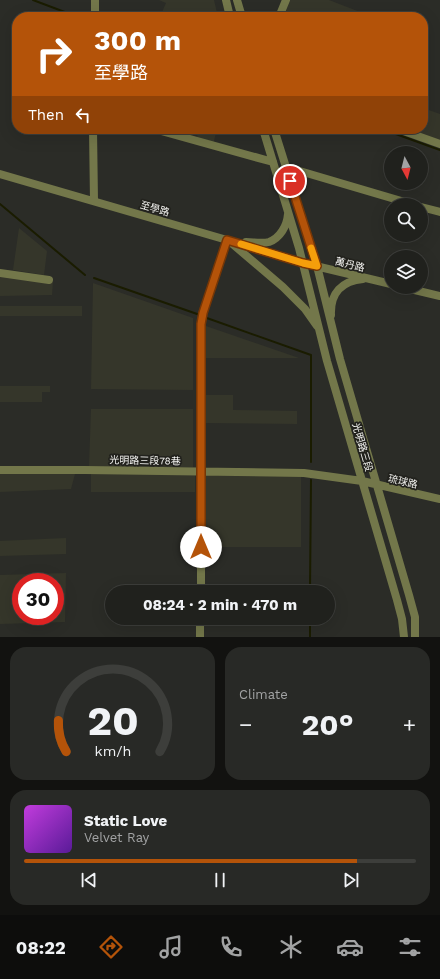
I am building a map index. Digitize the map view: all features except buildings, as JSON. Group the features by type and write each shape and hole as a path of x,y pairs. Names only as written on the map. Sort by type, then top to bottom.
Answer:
{"street":[{"path":"96,0 97,12"},
{"path":"226,0 229,12"},
{"path":"237,0 241,12"},
{"path":"282,12 286,0"},
{"path":"93,134 94,201"},
{"path":"172,134 273,162"},
{"name":"光明路三段","path":"265,134 303,263 320,331 397,600 402,619 404,637"},
{"name":"光明路三段","path":"276,134 317,266 340,359 409,594 415,617 415,637"},
{"path":"412,134 440,144"},
{"path":"286,167 390,198"},
{"name":"至學路","path":"0,174 303,263"},
{"path":"428,209 440,212"},
{"path":"227,240 268,242 278,236 284,228 288,221 288,211"},
{"path":"201,585 201,324 203,313 227,240"},
{"path":"227,240 305,309 320,331"},
{"name":"萬丹路","path":"303,263 384,282"},
{"path":"0,273 49,280"},
{"path":"332,326 331,309 334,296 342,285 354,280 370,279"},
{"path":"428,293 440,296"},
{"name":"光明路三段78巷","path":"0,470 304,473 362,481"},
{"name":"琉球路","path":"362,481 440,499"},
{"path":"200,625 200,637"}],"shaded area":[{"path":"159,0 214,0 217,12 162,12 166,3"},
{"path":"290,0 329,0 360,12 286,12"},
{"path":"428,110 440,114 440,140 424,134 428,134"},
{"path":"198,134 216,134 213,145 196,140"},
{"path":"19,228 47,251 44,275 13,270"},
{"path":"0,274 53,282 52,295 0,296"},
{"path":"93,283 193,318 193,390 91,389"},
{"path":"0,306 82,306 82,316 0,316"},
{"path":"203,325 299,358 202,358"},
{"path":"0,386 50,386 50,392 42,392 42,402 0,402"},
{"path":"204,395 233,395 233,410 297,411 297,424 204,423"},
{"path":"91,409 193,409 193,467 89,467"},
{"path":"195,472 195,492 91,492 91,473"},
{"path":"0,473 75,474 71,489 0,492"},
{"path":"202,475 301,475 301,547 201,547"},
{"path":"66,538 66,554 0,556 0,541"},
{"path":"64,573 66,573 65,622"},
{"path":"0,575 12,575 12,624 0,624"}],"waterway":[{"path":"33,0 65,12"},
{"path":"396,134 440,150"},
{"path":"0,204 85,275"},
{"path":"94,278 200,315"},
{"path":"204,317 311,355 311,462"},
{"path":"310,585 311,480"},
{"path":"310,625 310,637"}],"slow traffic":[{"path":"241,244 317,266 311,248"}],"route":[{"path":"201,547 201,324 203,313 227,240 317,266 290,181"}]}
